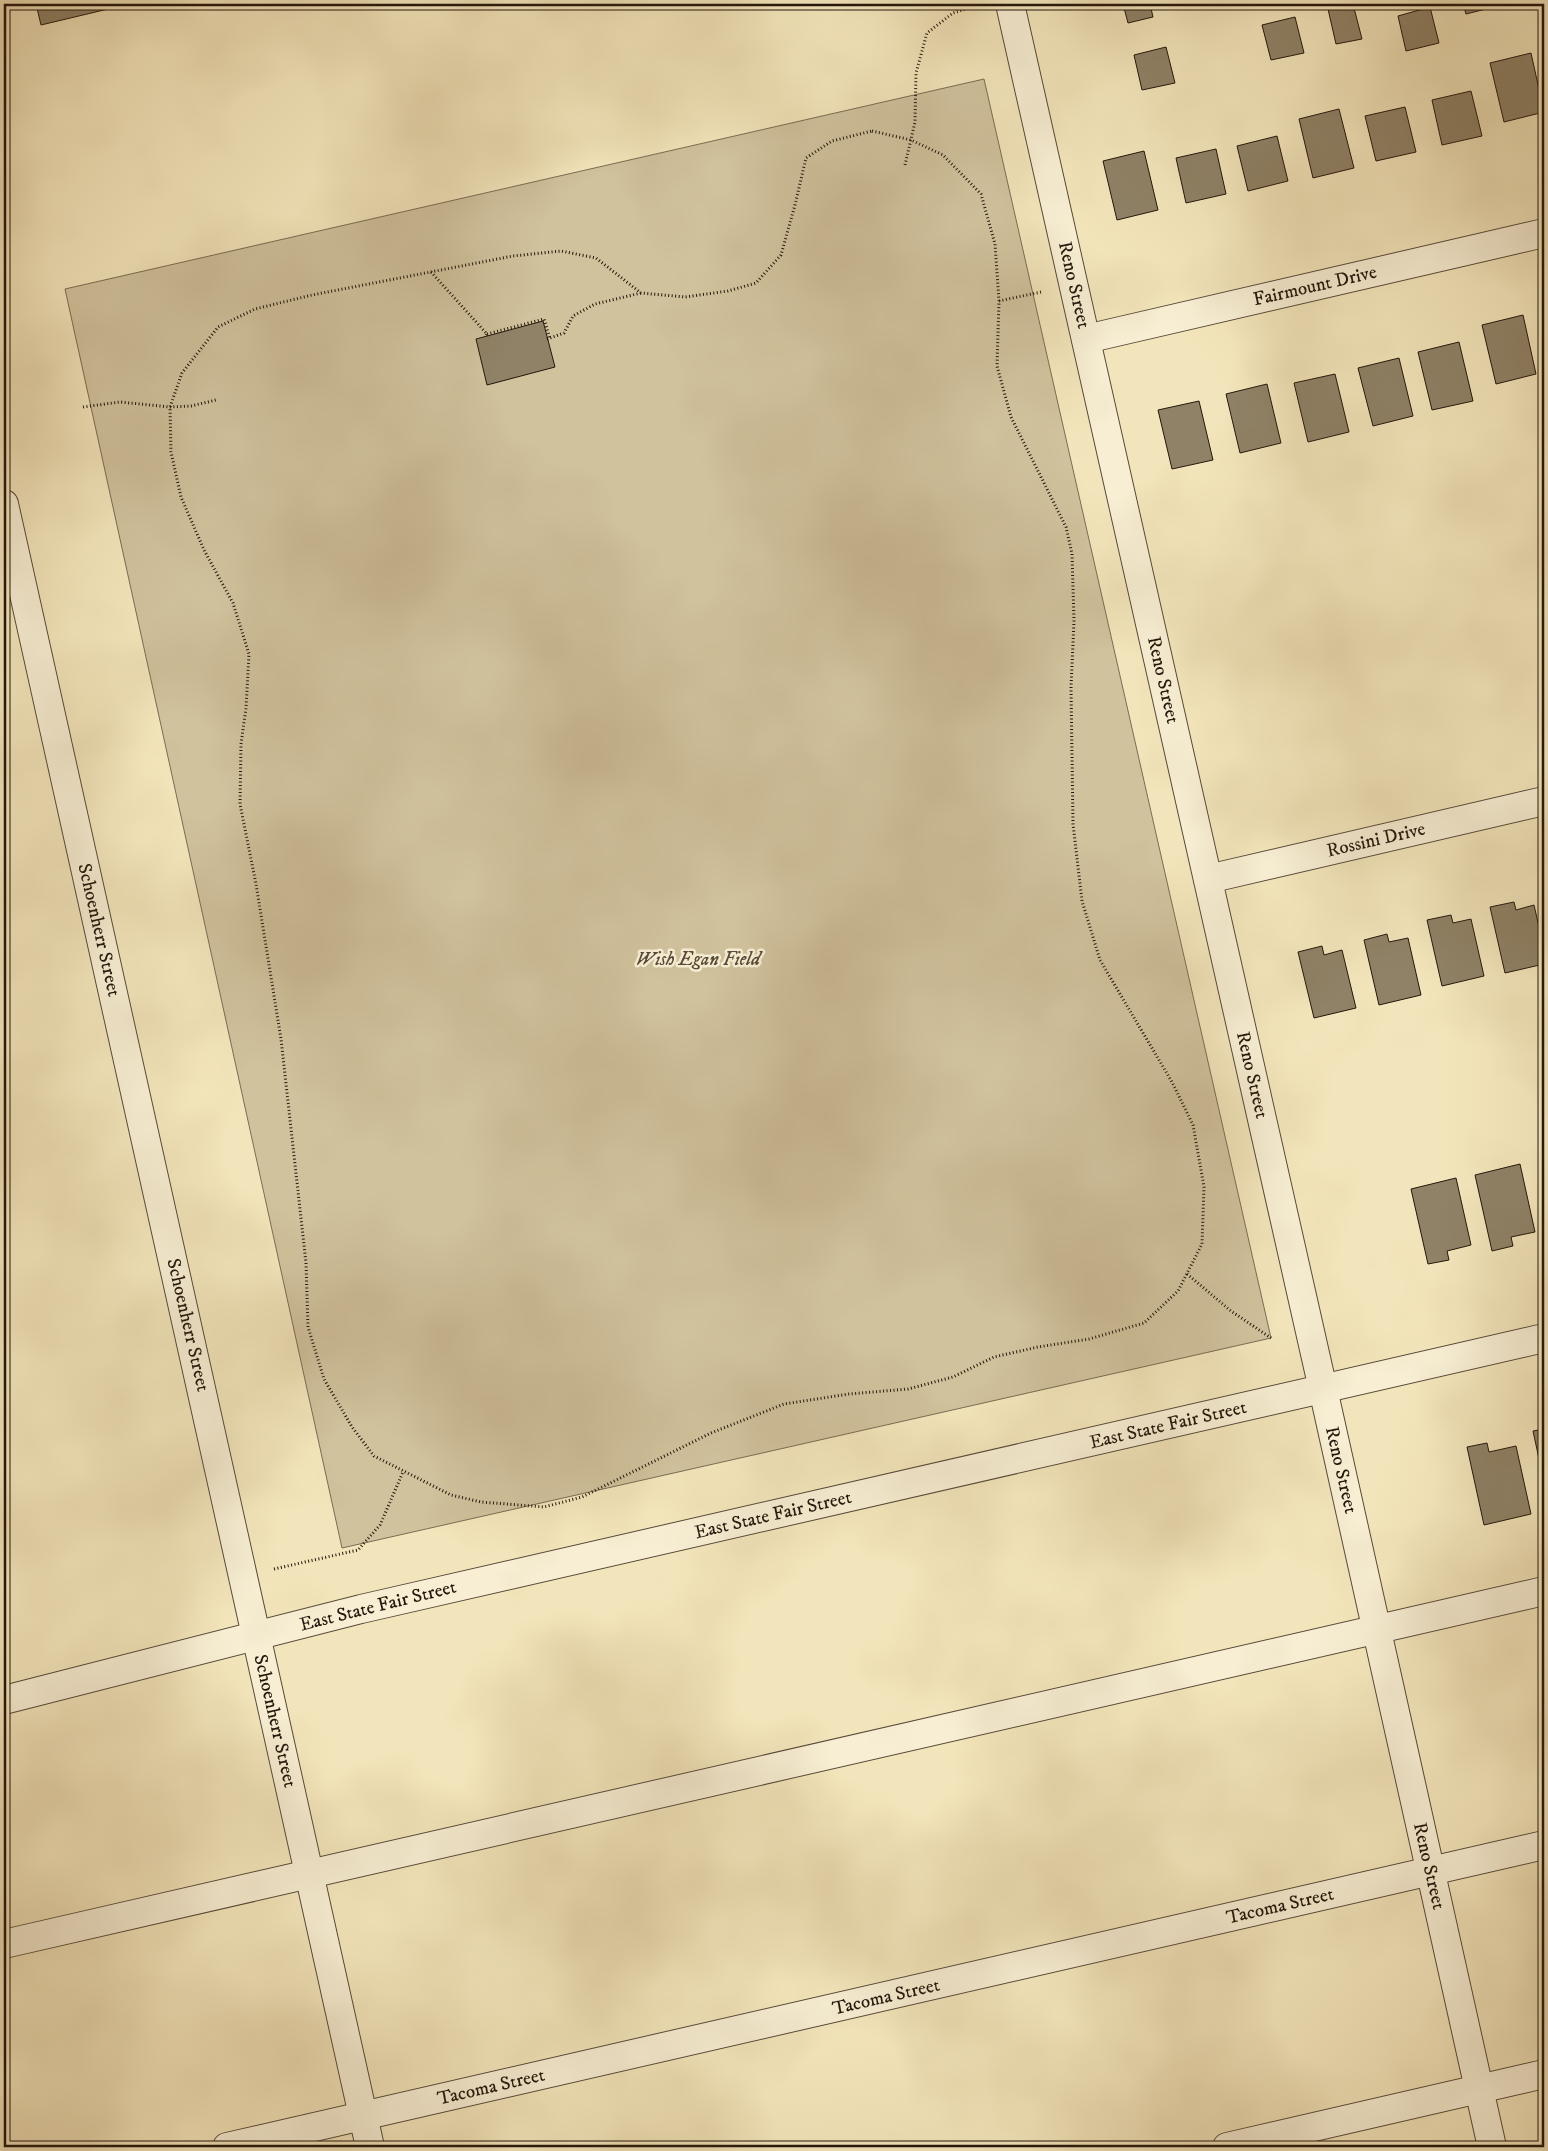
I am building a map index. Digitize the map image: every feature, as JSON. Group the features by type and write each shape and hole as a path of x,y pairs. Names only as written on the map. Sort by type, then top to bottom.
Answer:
{"street":[{"name":"Reno Street","path":"1010,4 1492,2147"},
{"name":"Fairmount Drive","path":"1086,339 1544,233"},
{"name":"Schoenherr Street","path":"4,504 12,581 244,1576 370,2147"},
{"name":"Rossini Drive","path":"1208,879 1544,801"},
{"name":"East State Fair Street","path":"4,1700 371,1607 1544,1338"},
{"path":"4,1944 1544,1591"},
{"name":"Tacoma Street","path":"227,2147 1544,1845"},
{"path":"1226,2147 1544,2074"}],"path":[{"path":"905,165 915,122 916,73 927,33 954,13 985,4"},
{"path":"431,272 486,335 544,319 549,339 564,333 573,316 595,304 641,293 685,297 728,291 756,283 781,255 796,205 806,158 832,141 872,131 911,140 944,155 982,194 995,244 999,300 997,366 1011,418 1066,528 1072,554 1074,621 1071,687 1073,824 1082,901 1100,960 1172,1082 1193,1125 1204,1187 1202,1244 1178,1291 1144,1323 1089,1339 1038,1347 994,1357 953,1377 908,1389 848,1394 784,1404 712,1433 582,1497 544,1507 481,1502 451,1495 374,1456 352,1427 324,1379 308,1327 306,1263 281,1039 256,884 240,804 241,744 246,708 249,654 233,603 204,550 182,497 171,452 170,407 182,373 218,327 255,309 431,272 512,256 562,251 596,258 641,293"},
{"path":"999,300 1074,286"},
{"path":"83,407 120,402 170,407 191,406 216,400"},
{"path":"1187,1274 1231,1310 1271,1338"},
{"path":"244,1576 358,1550 380,1525 403,1472"}],"green space":[{"name":"Wish Egan Field","path":"984,79 1271,1338 342,1548 65,289"}],"building":[{"path":"36,4 129,4 41,25"},
{"path":"1123,4 1150,4 1153,17 1128,23"},
{"path":"1353,4 1362,39 1336,44 1328,9"},
{"path":"1463,4 1497,4 1498,6 1466,14"},
{"path":"1430,7 1439,43 1406,51 1398,16"},
{"path":"1295,17 1304,53 1271,60 1262,25"},
{"path":"1166,47 1175,83 1142,90 1134,55"},
{"path":"1531,53 1544,112 1504,122 1490,63"},
{"path":"1471,91 1482,136 1442,145 1432,100"},
{"path":"1405,107 1416,152 1376,161 1365,116"},
{"path":"1339,109 1354,168 1313,178 1299,119"},
{"path":"1277,136 1288,181 1248,191 1237,146"},
{"path":"1216,149 1226,194 1186,203 1176,158"},
{"path":"1144,151 1158,210 1117,220 1103,161"},
{"path":"1523,315 1536,374 1496,384 1482,325"},
{"path":"543,321 555,367 487,385 476,339"},
{"path":"1459,342 1473,401 1432,410 1418,352"},
{"path":"1399,358 1413,416 1373,426 1358,368"},
{"path":"1335,374 1349,432 1308,442 1294,383"},
{"path":"1267,384 1281,443 1240,453 1226,394"},
{"path":"1199,401 1213,460 1172,469 1158,410"},
{"path":"1514,902 1516,910 1534,905 1544,949 1544,964 1505,973 1490,907"},
{"path":"1451,915 1453,923 1471,919 1484,976 1442,986 1427,920"},
{"path":"1387,934 1389,942 1408,938 1421,995 1379,1005 1364,940"},
{"path":"1322,946 1324,955 1342,950 1356,1008 1314,1018 1298,952"},
{"path":"1544,1159 1544,1184 1539,1160"},
{"path":"1520,1164 1535,1232 1511,1237 1513,1246 1492,1251 1475,1175"},
{"path":"1456,1178 1471,1245 1447,1251 1449,1260 1428,1264 1411,1189"},
{"path":"1544,1429 1544,1482 1533,1431"},
{"path":"1487,1443 1489,1452 1516,1446 1531,1514 1484,1525 1467,1447"},
{"path":"1540,1537 1544,1537 1544,1554"}]}
